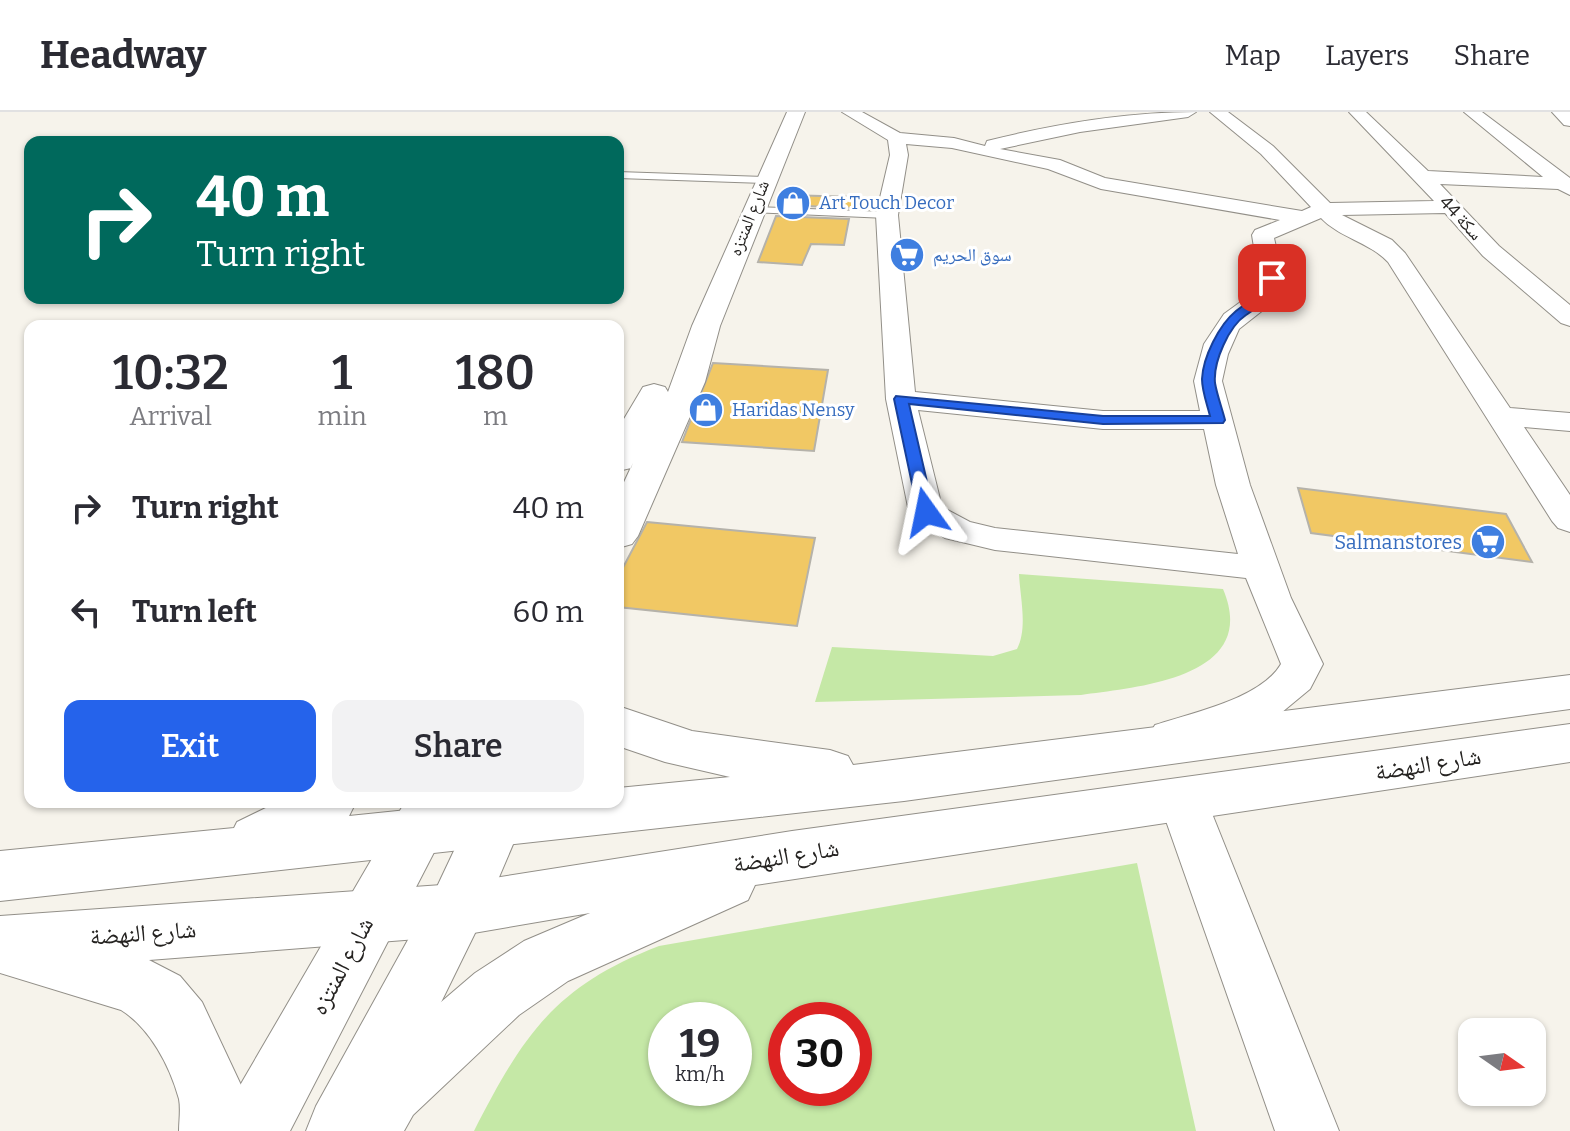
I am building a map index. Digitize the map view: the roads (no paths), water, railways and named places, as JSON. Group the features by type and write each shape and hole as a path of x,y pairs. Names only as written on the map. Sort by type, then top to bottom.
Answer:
{"main road":[{"name":"شارع المنتزه","path":"624,523 689,382 706,326 796,112"},
{"name":"شارع المنتزه","path":"624,450 677,357 706,326"},
{"path":"624,802 904,780 1570,692"},
{"path":"624,726 654,739 749,759 904,780"},
{"name":"شارع النهضة","path":"0,945 456,910 792,855 1570,743"},
{"path":"221,855 317,808"},
{"path":"0,876 221,855 426,816 550,808"},
{"path":"341,1131 456,910 500,812"},
{"name":"شارع المنتزه","path":"253,1131 426,816"},
{"path":"364,1131 389,1091 497,994 546,961 792,855"},
{"path":"0,945 136,985 158,998 179,1024 214,1100 214,1131"}],"street":[{"path":"850,112 897,147 954,143 1053,164 1101,183 1312,213 1451,207"},
{"path":"972,149 1075,119 1188,112"},
{"path":"1218,112 1267,150 1312,213 1384,245 1397,258 1570,521"},
{"name":"سكة 44","path":"1357,112 1423,177 1491,251 1570,318"},
{"path":"1472,112 1568,186"},
{"path":"897,147 887,215 901,399 926,512 958,530 995,539 1261,568"},
{"path":"1423,177 1568,186"},
{"path":"1141,749 1274,699 1292,684 1302,664 1261,568 1233,485 1208,381 1210,366 1224,332 1240,313 1255,306 1269,291 1272,278 1261,249 1263,235 1312,213"},
{"path":"901,399 1103,420 1218,420"},
{"path":"1502,416 1570,422"},
{"path":"1183,801 1307,1131"}],"lane":[{"path":"624,175 765,180"},
{"path":"753,210 887,215"}],"place":[{"name":"Art Touch Decor","path":"793,203"},
{"name":"سوق الحريم","path":"907,255"},
{"name":"Haridas Nensy","path":"706,410"},
{"name":"Salmanstores","path":"1488,542"}]}
